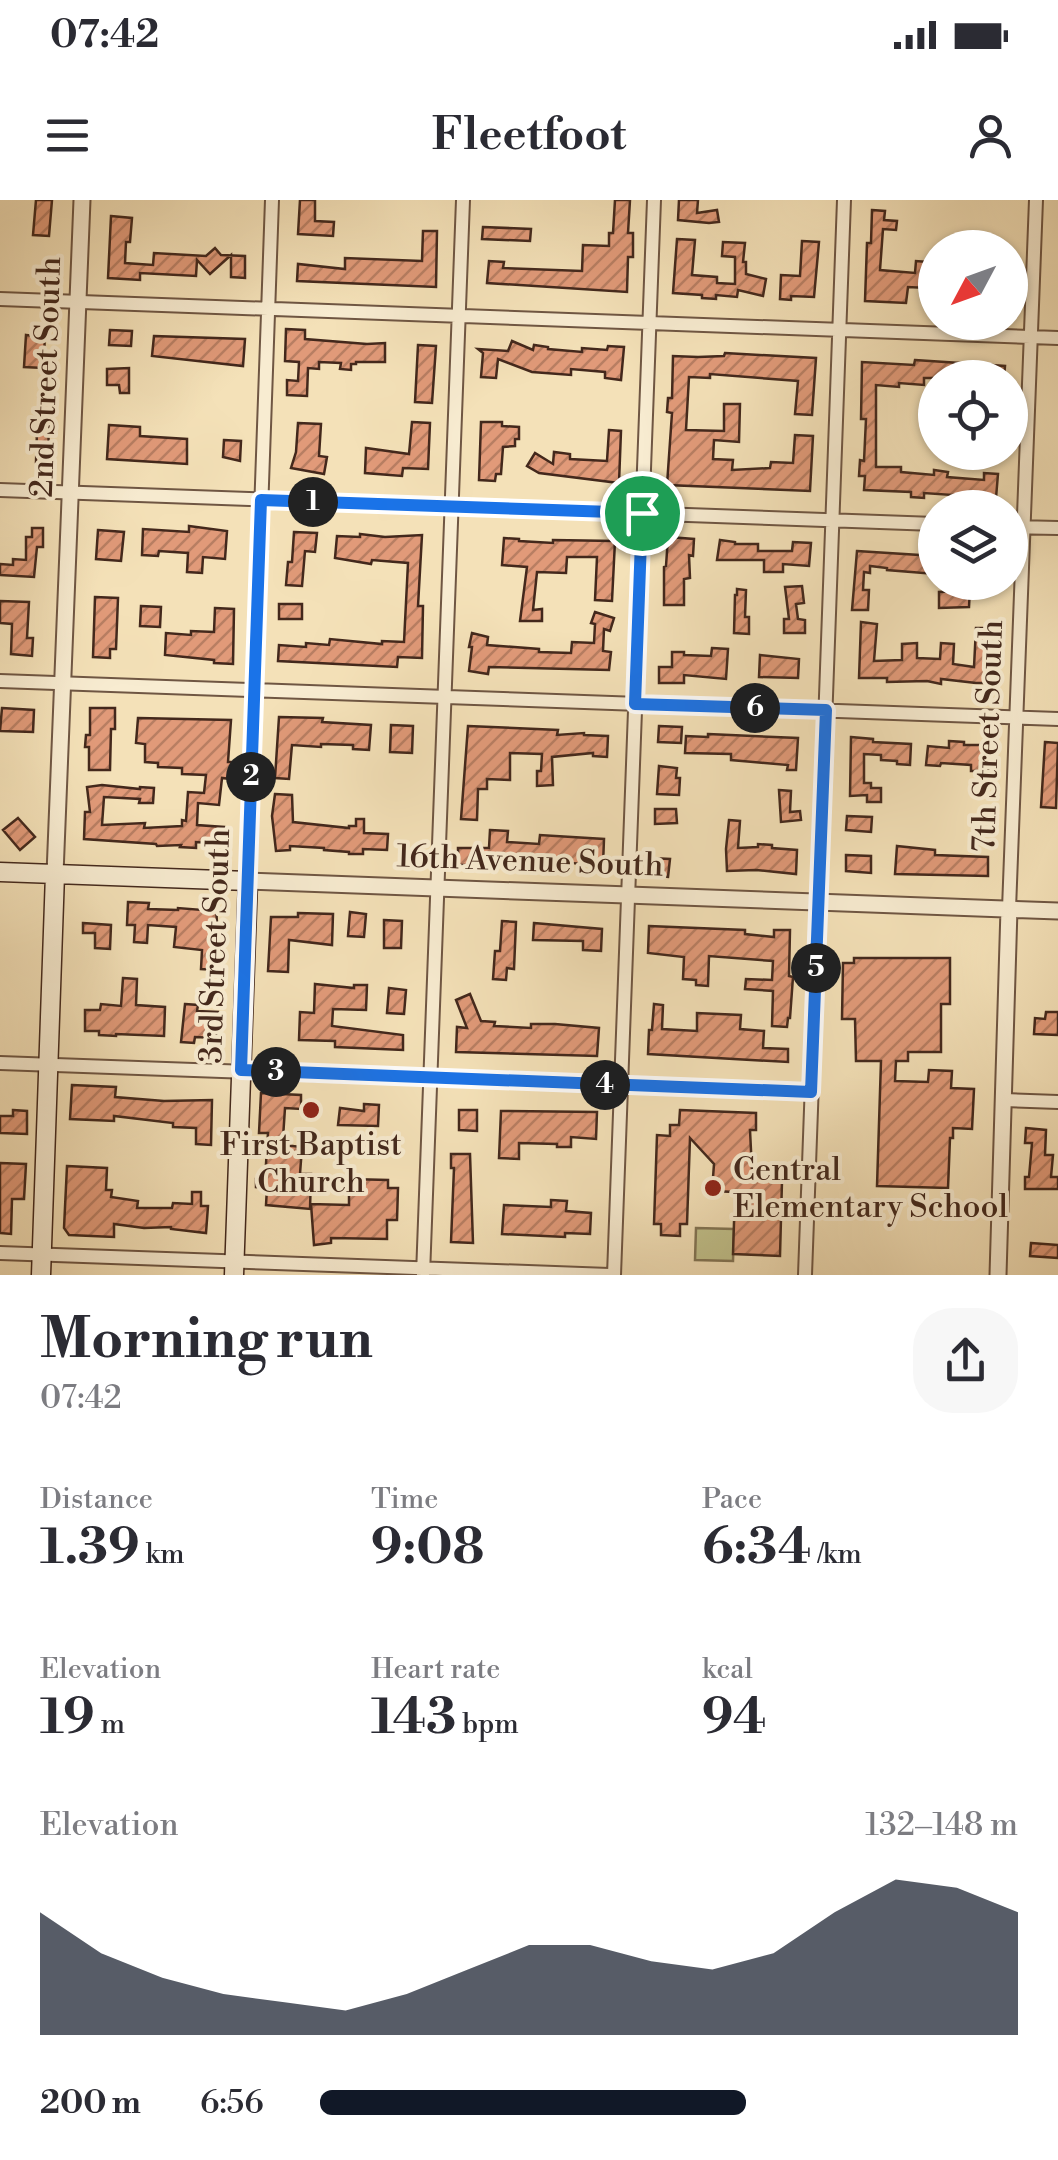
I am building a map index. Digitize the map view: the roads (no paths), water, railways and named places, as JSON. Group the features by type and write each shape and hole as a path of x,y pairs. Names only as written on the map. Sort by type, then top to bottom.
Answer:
{"main road":[{"name":"16th Avenue South","path":"0,872 248,880"},
{"name":"2nd Street South","path":"41,1275 55,874"},
{"name":"3rd Street South","path":"234,1269 248,880"}],"street":[{"name":"2nd Street South","path":"55,874 82,200"},
{"name":"3rd Street South","path":"248,880 272,200"},
{"path":"423,1272 463,200"},
{"path":"0,1254 234,1269 611,1275 654,200"},
{"path":"804,1275 844,200"},
{"name":"7th Street South","path":"1019,490 1036,200"},
{"path":"0,299 1058,338"},
{"path":"0,490 918,523"},
{"path":"1028,527 1058,528"},
{"name":"7th Street South","path":"998,1275 1016,718 1016,600"},
{"path":"0,680 1058,720"},
{"name":"16th Avenue South","path":"248,880 1058,911"},
{"path":"0,1063 811,1092"},
{"path":"1004,1100 1058,1102"}],"place":[{"name":"First Baptist Church","path":"311,1110"},
{"name":"Central Elementary School","path":"713,1188"}]}
